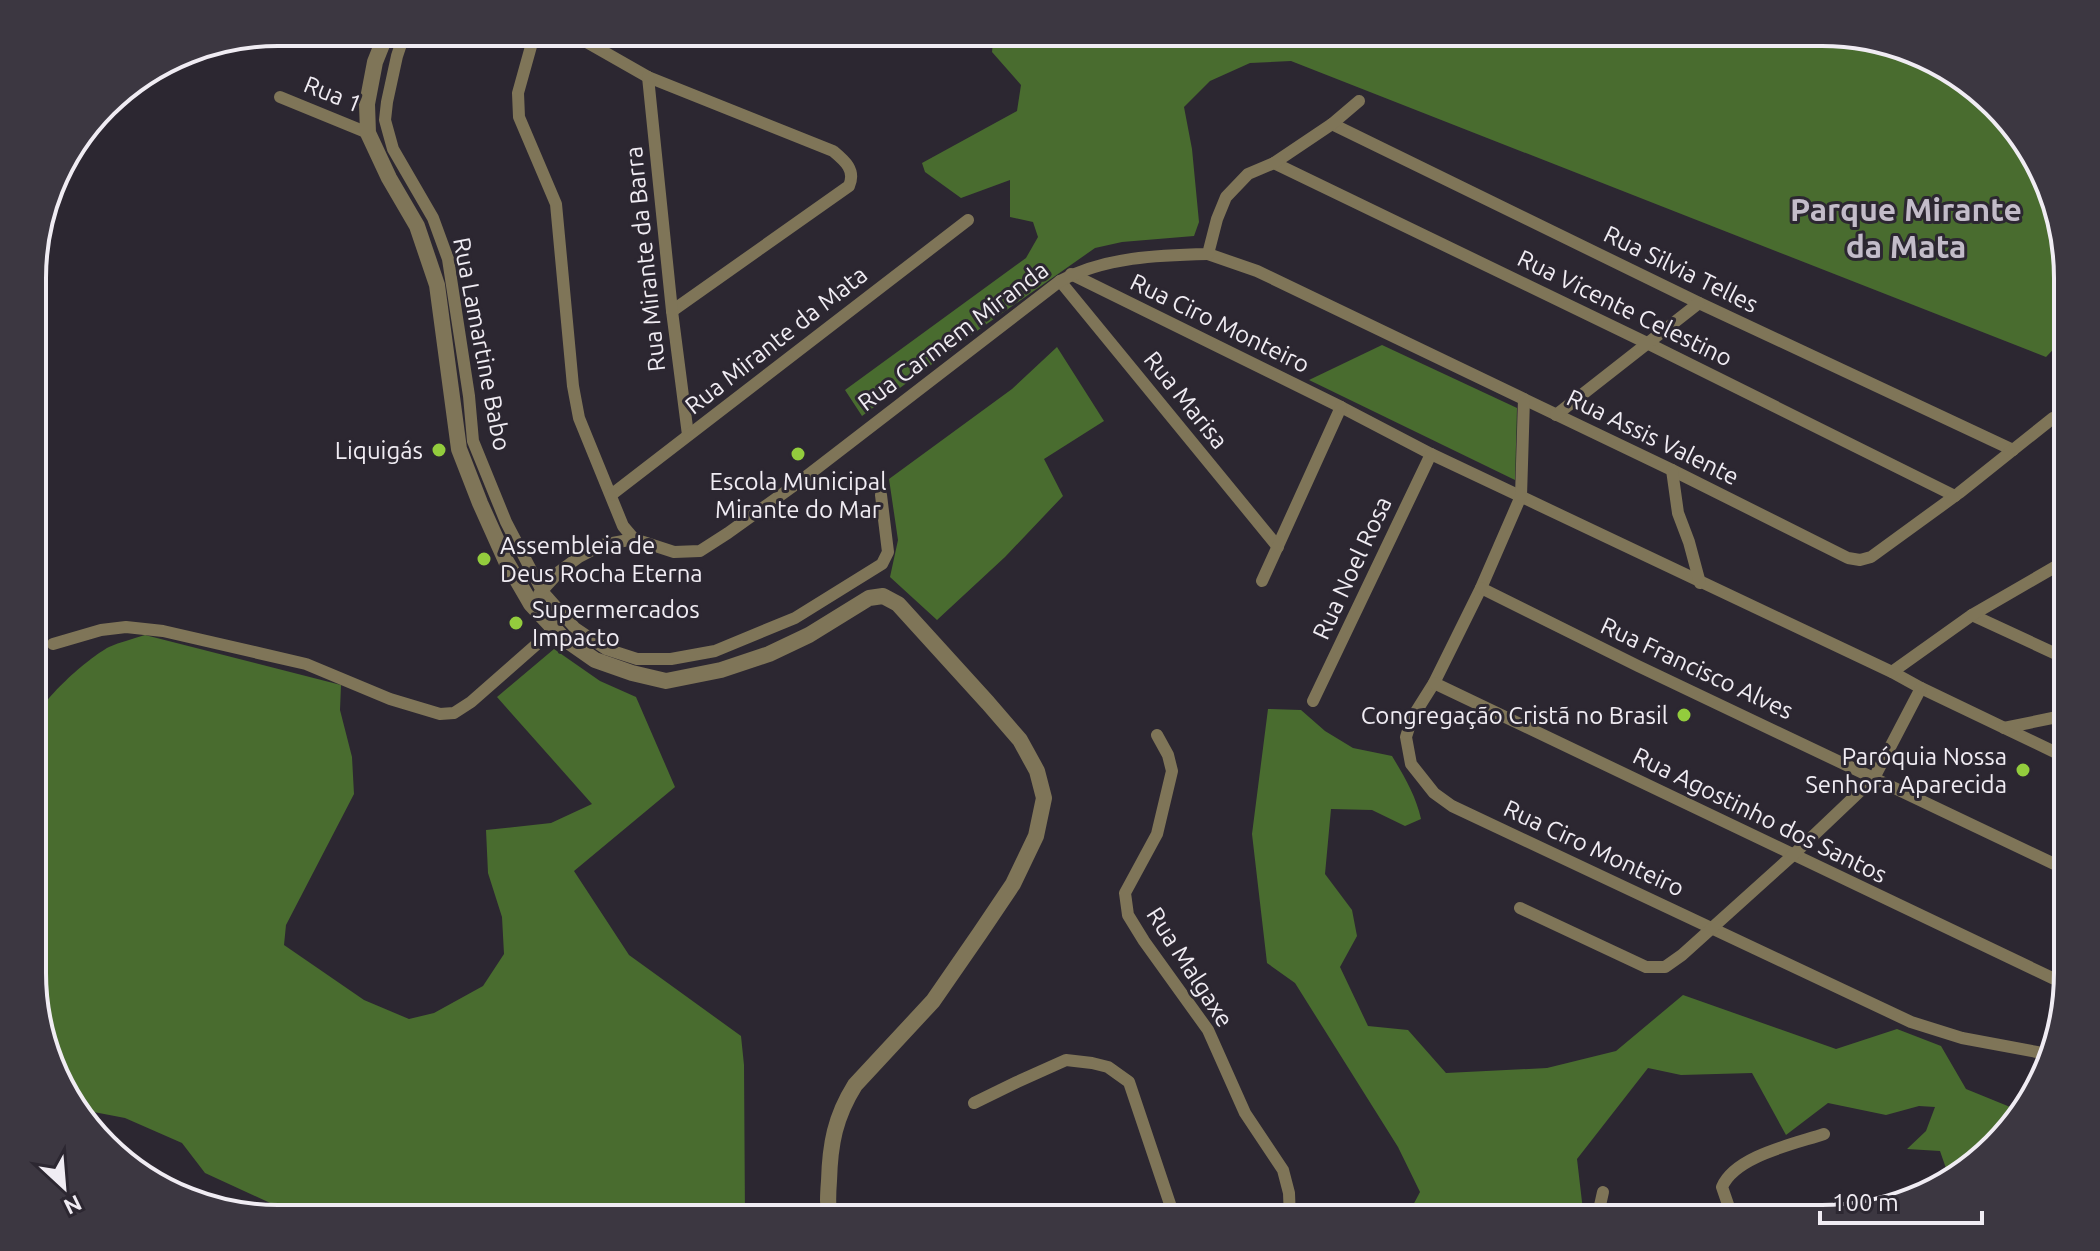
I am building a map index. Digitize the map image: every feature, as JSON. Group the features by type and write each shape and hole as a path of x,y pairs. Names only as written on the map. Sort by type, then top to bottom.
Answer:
{"street":[{"path":"381,46 367,104 368,133 417,226 437,285 459,449 506,561 537,598 554,629 595,660 666,681 721,670 769,654 809,635 869,598 883,596 898,604 988,703 1020,740 1037,771 1044,798 1036,836 1005,897 933,1001 855,1085 846,1099 830,1148 827,1205"},
{"name":"Rua Lamartine Babo","path":"400,46 385,120 393,149 433,218 448,259 473,441 537,598 606,649 637,659 671,659 715,651 795,618 882,564 888,552 881,495"},
{"path":"531,46 518,93 519,117 556,204 573,386 579,418 623,526 634,539 602,545 579,557 560,571 537,598"},
{"path":"594,46 648,77 833,151 851,170 853,178 849,186 672,311"},
{"name":"Rua Mirante da Barra","path":"648,77 688,435"},
{"name":"Rua 1","path":"280,97 368,133"},
{"path":"1208,254 1226,197 1248,174 1274,163 1332,124 1359,101"},
{"name":"Rua Silvia Telles","path":"1332,124 1699,303 2013,450"},
{"name":"Rua Vicente Celestino","path":"1274,163 1955,496"},
{"name":"Rua Mirante da Mata","path":"611,495 968,220"},
{"name":"Rua Carmem Miranda","path":"634,539 674,552 700,551 799,482 1066,278 1100,265 1161,255 1208,254"},
{"name":"Rua Assis Valente","path":"1208,254 1257,271 1848,558 1860,560 1871,557 1955,496 2053,418"},
{"name":"Rua Ciro Monteiro","path":"1066,278 1341,407 1431,454 2054,752"},
{"name":"Rua Marisa","path":"1066,278 1278,547"},
{"path":"1556,415 1699,303"},
{"path":"1521,496 1524,399"},
{"path":"1262,581 1341,407"},
{"name":"Rua Noel Rosa","path":"1313,701 1431,454"},
{"path":"1672,470 1678,513 1700,583"},
{"name":"Rua Ciro Monteiro","path":"1521,496 1481,588 1434,683 1412,718 1406,737 1411,764 1434,793 1452,806 1911,1022 1962,1038 2039,1052"},
{"path":"1892,672 1972,615 2054,568"},
{"name":"Rua Francisco Alves","path":"1481,588 2054,864"},
{"path":"1972,615 2054,653"},
{"path":"53,644 101,630 126,627 163,631 306,664 390,699 440,714 454,713 471,702 554,629"},
{"path":"715,651 721,670"},
{"name":"Rua Agostinho dos Santos","path":"1434,683 2054,979"},
{"path":"1520,908 1646,967 1665,967 1713,928 1874,778 1921,688"},
{"path":"2004,728 2054,718"},
{"name":"Rua Malgaxe","path":"1157,735 1168,755 1172,771 1157,834 1125,893 1128,915 1208,1030 1245,1113 1283,1170 1289,1205"},
{"path":"974,1103 1066,1060 1108,1067 1129,1082 1170,1205"},
{"path":"1728,1205 1722,1187 1729,1174 1739,1166 1824,1134"},
{"path":"1599,1205 1603,1192"}],"green space":[{"path":"993,46 1822,46 1882,54 1938,77 1963,94 1986,114 2023,162 2036,189 2050,233 2054,263 2054,349 2046,357 1291,61 1250,63 1210,81 1184,107 1192,149 1199,222 1194,236 1122,242 1095,248 862,416 845,390 1026,258 1038,237 1033,222 1010,217 1010,180 961,198 925,172 922,163 1017,111 1021,85 992,52"},
{"path":"1382,345 1517,408 1515,480 1309,380"},
{"path":"1057,347 1104,421 1044,459 1063,496 1005,557 937,620 890,577 898,540 889,479 1012,389"},
{"path":"145,635 341,685 340,710 352,757 354,794 286,925 284,945 364,1000 409,1019 434,1013 483,986 504,954 502,917 488,873 486,830 551,823 592,804 497,697 554,649 600,681 636,697 675,787 574,871 629,955 741,1036 745,1205 274,1205 205,1173 182,1143 125,1118 93,1112 64,1062 48,1003 46,702 89,660 109,647"},
{"path":"1268,709 1301,710 1325,731 1353,748 1392,756 1409,786 1421,819 1405,826 1372,810 1331,809 1325,874 1352,910 1357,936 1340,967 1368,1026 1408,1030 1446,1073 1547,1068 1616,1051 1683,995 1836,1049 1897,1029 1941,1046 1966,1089 2011,1107 1986,1137 1946,1169 1940,1151 1907,1149 1926,1131 1935,1107 1919,1106 1886,1115 1828,1103 1786,1135 1752,1073 1681,1075 1648,1068 1577,1159 1582,1205 1413,1205 1420,1192 1398,1147 1295,983 1267,963 1252,834"}],"place":[{"name":"Liquigás","path":"439,450"},
{"name":"Escola Municipal Mirante do Mar","path":"798,454"},
{"name":"Assembleia de Deus Rocha Eterna","path":"484,559"},
{"name":"Supermercados Impacto","path":"516,623"},
{"name":"Congregação Cristã no Brasil","path":"1684,715"},
{"name":"Paróquia Nossa Senhora Aparecida","path":"2023,770"}],"district":[{"name":"Parque Mirante da Mata","path":"1906,228"}]}
